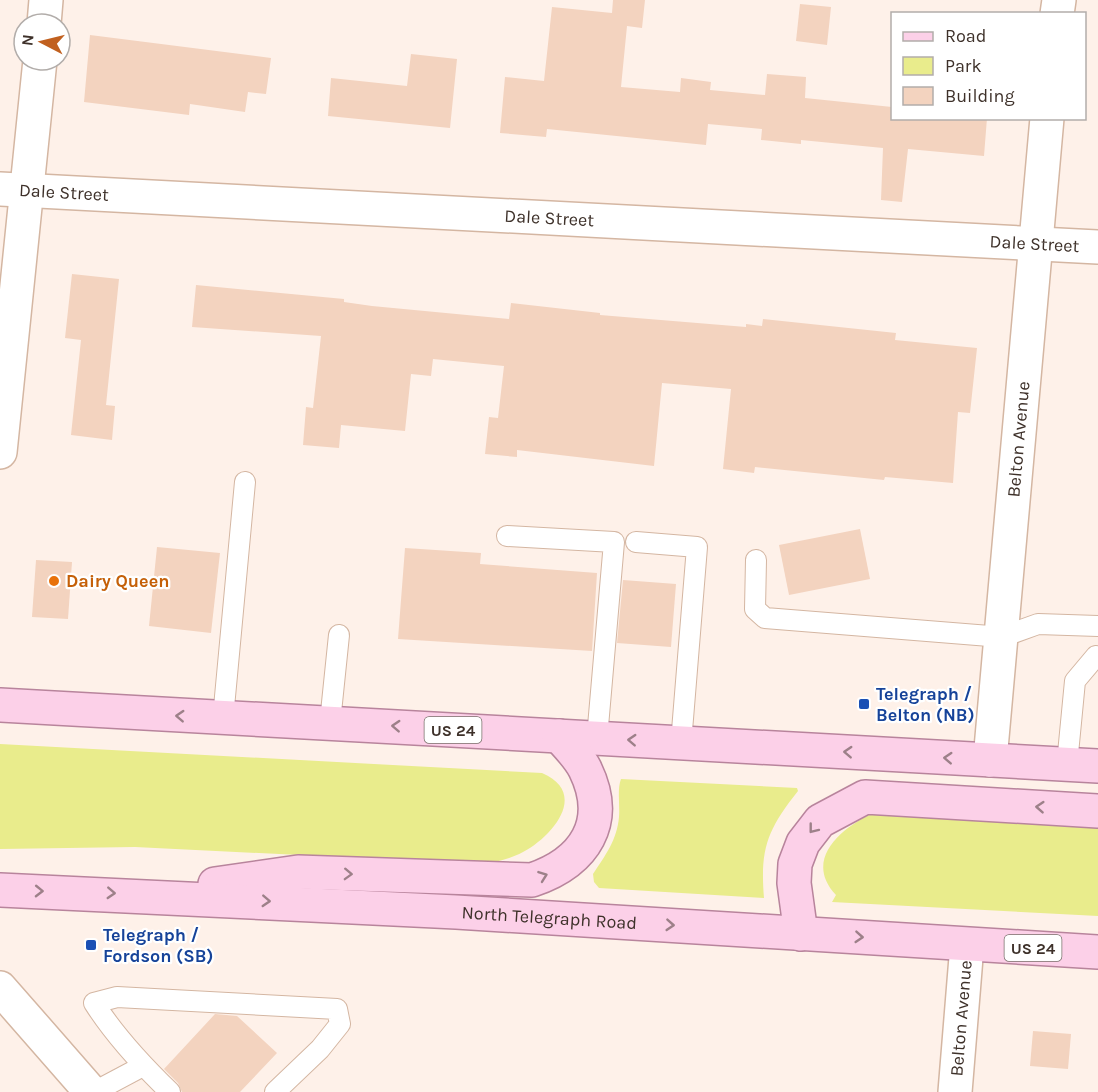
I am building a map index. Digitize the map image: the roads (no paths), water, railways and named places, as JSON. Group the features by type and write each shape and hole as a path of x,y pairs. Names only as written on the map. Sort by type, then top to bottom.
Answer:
{"main road":[{"name":"US 24","path":"0,705 1082,765"},
{"path":"145,895 298,872 532,880 550,874 564,866 588,839 596,808 595,796 584,767 559,736"},
{"path":"801,934 794,883 795,864 802,843 820,821 865,797 1098,811"},
{"name":"North Telegraph Road","path":"0,890 145,895 1098,952"}],"street":[{"path":"0,452 14,190 38,72"},
{"name":"Belton Avenue","path":"990,760 1047,120"},
{"name":"Dale Street","path":"14,190 1098,247"},
{"name":"Belton Avenue","path":"955,1092 967,945"},
{"path":"0,988 93,1092"}],"lane":[{"path":"223,718 245,482"},
{"path":"507,536 614,542 597,738"},
{"path":"636,542 698,547 681,743"},
{"path":"756,560 755,609 765,618 1002,637 1038,624 1098,628 1095,665 1075,681 1082,765"},
{"path":"330,722 339,635"},
{"path":"170,1092 143,1066 107,1023 94,1003 117,997 337,1009 340,1024 320,1049 275,1092"},
{"path":"93,1092 143,1066"}],"place":[{"name":"Dairy Queen","path":"54,581"},
{"name":"Telegraph / Belton (NB)","path":"864,704"},
{"name":"Telegraph / Fordson (SB)","path":"91,945"}]}
